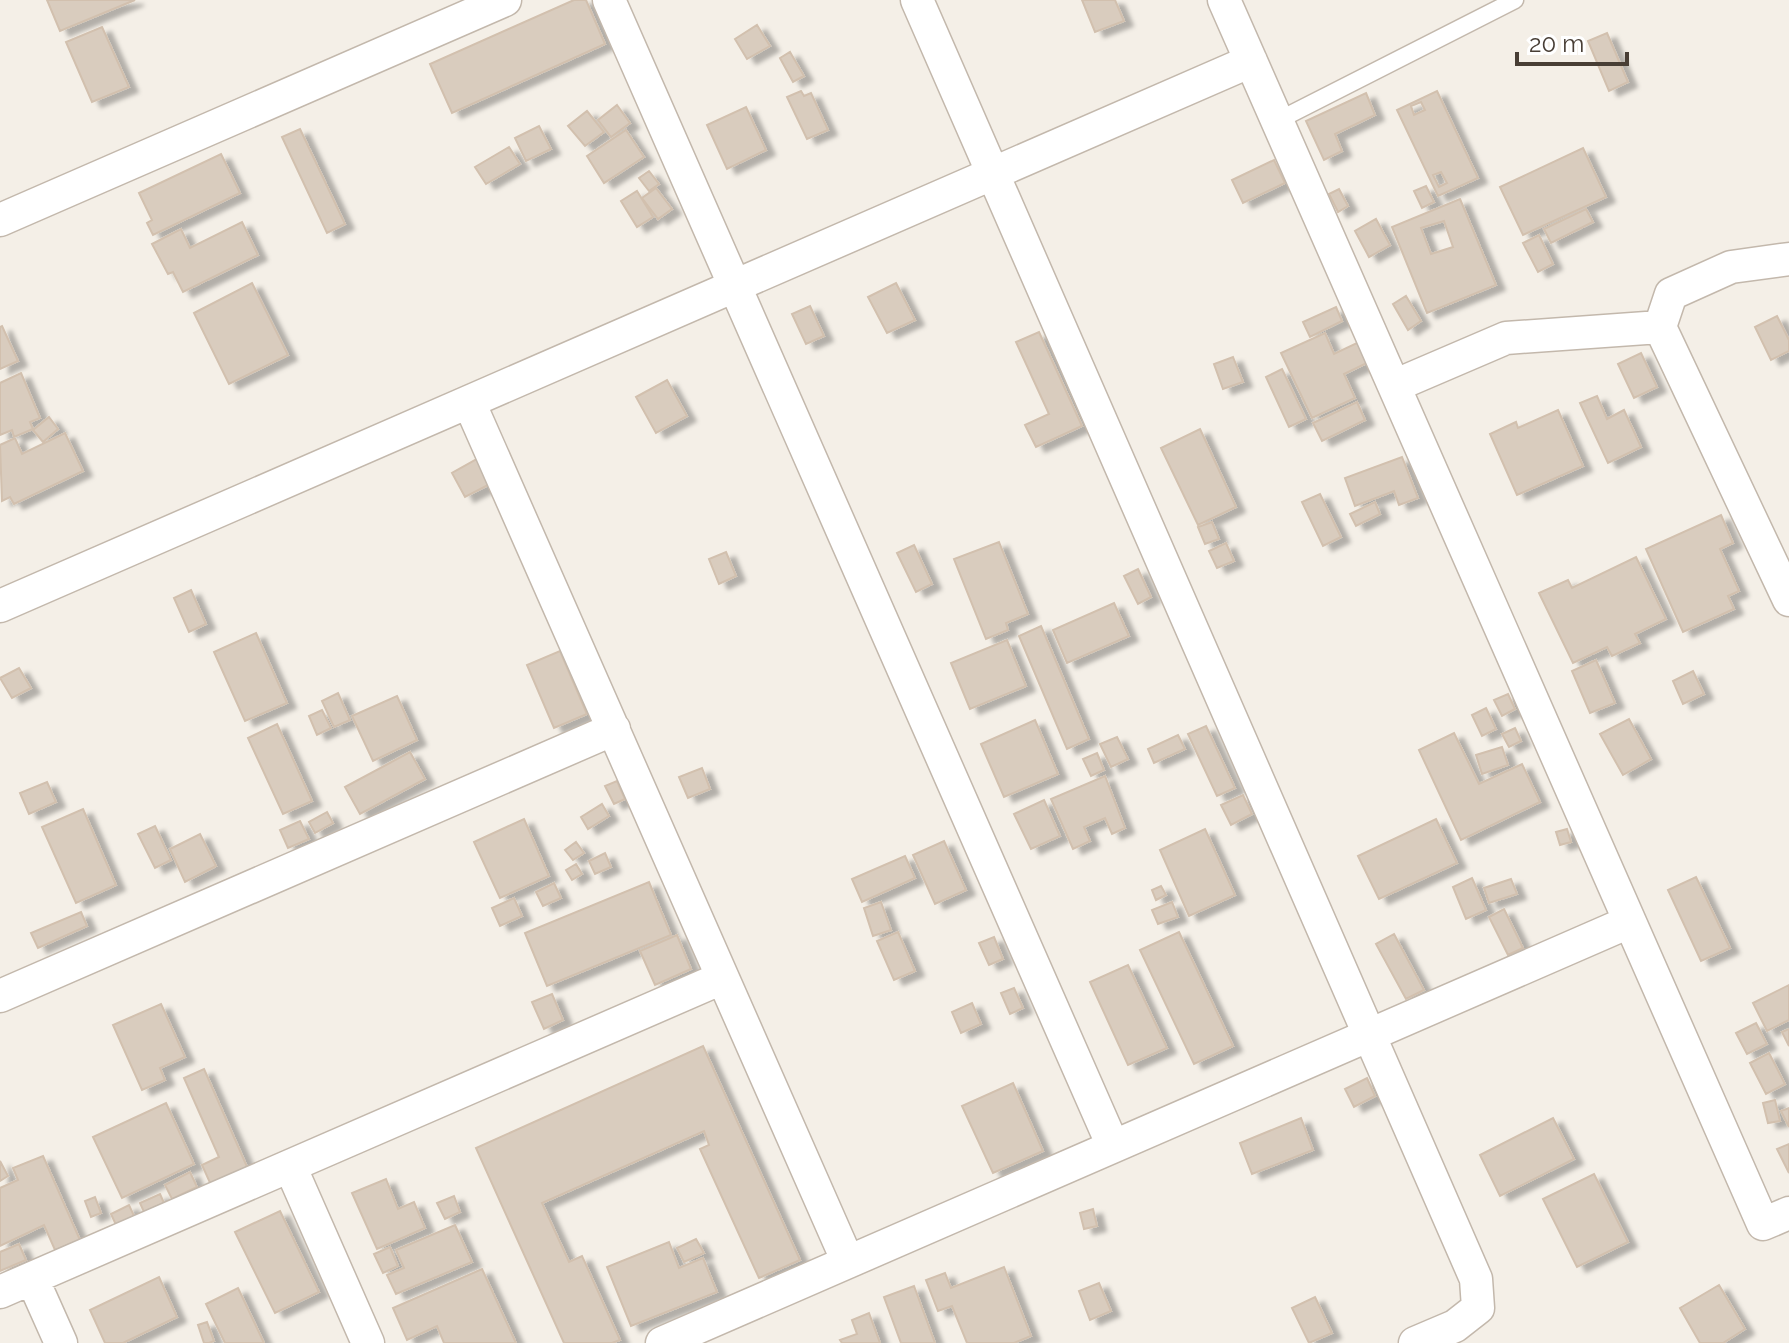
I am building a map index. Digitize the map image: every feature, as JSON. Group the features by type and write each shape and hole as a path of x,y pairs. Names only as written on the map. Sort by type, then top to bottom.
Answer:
{"street":[{"path":"0,220 505,0"},
{"path":"609,0 1113,1146"},
{"path":"917,0 1476,1279 1478,1308 1455,1326 1415,1343"},
{"path":"1224,0 1763,1224 1789,1213"},
{"path":"0,606 1251,61"},
{"path":"1789,259 1731,267 1671,294 1660,327 1789,600"},
{"path":"1394,386 1506,338 1660,327"},
{"path":"469,402 848,1262"},
{"path":"0,996 614,729"},
{"path":"662,1343 1629,922"},
{"path":"0,1292 722,978"},
{"path":"290,1166 368,1343"},
{"path":"32,1278 61,1343"}],"lane":[{"path":"1277,121 1515,0"}],"building":[{"path":"47,0 135,0 60,31"},
{"path":"574,0 586,0 605,44 452,113 430,64"},
{"path":"1082,0 1115,0 1124,21 1095,32"},
{"path":"757,25 770,46 747,59 735,39"},
{"path":"102,27 129,87 92,102 66,42"},
{"path":"1607,33 1628,82 1609,91 1588,41"},
{"path":"790,52 804,76 793,82 780,58"},
{"path":"801,91 804,96 811,93 828,130 807,139 787,97"},
{"path":"1437,91 1478,178 1438,196 1397,110","holes":["1421,102 1425,110 1414,115 1411,106","1441,172 1447,183 1439,187 1433,175"]},
{"path":"1366,93 1375,115 1335,134 1342,151 1324,160 1306,121"},
{"path":"617,105 630,123 611,137 598,120"},
{"path":"746,107 766,150 727,169 707,125"},
{"path":"587,111 604,132 585,146 568,126"},
{"path":"539,126 551,149 526,161 515,138"},
{"path":"300,129 345,224 327,233 282,137"},
{"path":"626,130 644,157 604,183 587,156"},
{"path":"509,147 520,164 486,184 475,167"},
{"path":"1583,148 1606,197 1523,235 1500,187"},
{"path":"221,154 240,193 153,235 147,223 152,220 139,193"},
{"path":"1274,160 1285,183 1243,203 1232,180"},
{"path":"649,171 659,184 649,191 639,178"},
{"path":"1426,186 1434,202 1422,208 1414,191"},
{"path":"656,188 672,209 658,219 642,198"},
{"path":"1339,189 1348,206 1338,212 1329,194"},
{"path":"637,191 653,217 637,227 621,201"},
{"path":"1460,199 1496,285 1427,313 1392,227","holes":["1444,221 1453,247 1431,254 1421,228"]},
{"path":"1586,209 1593,222 1551,243 1544,229"},
{"path":"1376,219 1390,245 1369,257 1355,231"},
{"path":"242,222 258,255 183,292 173,272 168,274 152,244 181,229 190,248"},
{"path":"1539,235 1553,264 1538,272 1523,243"},
{"path":"252,283 288,355 229,384 194,313"},
{"path":"896,283 915,320 887,333 868,297"},
{"path":"1406,296 1421,321 1408,330 1393,304"},
{"path":"810,306 824,336 806,344 792,314"},
{"path":"1336,307 1342,321 1310,337 1303,322"},
{"path":"1777,316 1789,340 1789,351 1771,360 1755,327"},
{"path":"0,327 18,361 0,369"},
{"path":"1039,332 1082,426 1036,447 1025,425 1049,414 1016,342"},
{"path":"1325,333 1334,354 1359,342 1369,362 1344,374 1355,398 1312,418 1281,353"},
{"path":"1641,353 1657,387 1634,398 1618,364"},
{"path":"1233,357 1243,382 1223,389 1214,364"},
{"path":"1282,369 1306,419 1289,427 1266,377"},
{"path":"21,373 40,418 30,422 33,429 14,437 12,430 0,435 0,383"},
{"path":"667,380 687,416 656,433 636,397"},
{"path":"1597,396 1607,419 1624,410 1641,447 1608,463 1580,403"},
{"path":"1357,402 1365,420 1322,441 1313,423"},
{"path":"1558,410 1583,466 1517,495 1490,434 1516,422 1518,428"},
{"path":"49,417 58,429 43,442 33,430"},
{"path":"1200,429 1236,507 1198,525 1161,448"},
{"path":"65,433 83,471 14,504 10,497 2,501 0,445 15,438 22,454"},
{"path":"1402,457 1418,498 1399,505 1394,491 1355,506 1345,478"},
{"path":"477,459 490,484 465,497 452,473"},
{"path":"1320,494 1341,537 1323,546 1302,502"},
{"path":"1375,502 1380,514 1356,526 1350,514"},
{"path":"1721,515 1733,543 1720,549 1739,591 1728,596 1734,609 1683,632 1646,549"},
{"path":"1212,522 1219,539 1205,544 1198,527"},
{"path":"999,542 1028,614 1006,623 1008,630 986,639 954,559"},
{"path":"1226,543 1234,561 1217,568 1209,551"},
{"path":"914,545 932,584 916,592 897,553"},
{"path":"726,552 736,576 719,584 709,559"},
{"path":"1636,557 1666,619 1635,634 1640,643 1612,656 1607,647 1573,663 1539,593 1568,580 1572,588"},
{"path":"1138,569 1151,597 1138,604 1124,576"},
{"path":"191,590 206,624 189,632 174,598"},
{"path":"1114,603 1129,636 1067,663 1053,630"},
{"path":"1041,626 1089,739 1067,749 1019,636"},
{"path":"256,633 287,703 245,721 214,652"},
{"path":"1007,640 1026,686 970,709 951,663"},
{"path":"560,651 587,714 554,728 527,665"},
{"path":"1596,660 1615,703 1590,713 1572,671"},
{"path":"19,668 31,688 12,698 0,678"},
{"path":"1693,671 1704,694 1683,704 1673,681"},
{"path":"338,693 350,720 334,727 322,701"},
{"path":"1508,694 1515,709 1502,716 1494,700"},
{"path":"397,696 417,740 373,761 352,716"},
{"path":"1486,708 1496,729 1482,736 1472,715"},
{"path":"322,710 331,728 317,735 309,716"},
{"path":"1629,719 1651,759 1623,775 1600,734"},
{"path":"1035,720 1058,774 1004,797 981,744"},
{"path":"277,724 312,801 283,814 248,738"},
{"path":"1206,726 1235,788 1217,796 1188,734"},
{"path":"1515,728 1521,741 1509,747 1502,734"},
{"path":"1454,733 1479,784 1522,764 1540,802 1461,840 1419,750"},
{"path":"1178,735 1185,749 1154,763 1148,749"},
{"path":"1117,737 1128,759 1111,767 1100,744"},
{"path":"1502,747 1508,765 1482,774 1476,755"},
{"path":"410,752 425,779 360,814 345,787"},
{"path":"1097,753 1104,770 1091,776 1083,759"},
{"path":"702,768 710,789 688,798 679,777"},
{"path":"1105,776 1125,828 1112,834 1105,818 1084,827 1090,841 1073,849 1051,799"},
{"path":"617,781 625,799 614,804 605,786"},
{"path":"47,782 56,802 29,814 20,793"},
{"path":"1243,795 1252,814 1231,825 1221,805"},
{"path":"1044,800 1060,836 1031,849 1014,814"},
{"path":"602,804 609,816 588,829 581,817"},
{"path":"83,809 116,885 76,903 42,827"},
{"path":"327,812 333,823 315,833 309,822"},
{"path":"524,819 549,876 500,898 474,842"},
{"path":"1436,819 1457,863 1379,899 1358,856"},
{"path":"300,821 309,839 288,848 280,830"},
{"path":"155,826 171,860 155,868 138,834"},
{"path":"1205,829 1235,895 1189,916 1160,850"},
{"path":"1567,829 1571,842 1560,845 1556,832"},
{"path":"200,834 216,866 185,882 170,849"},
{"path":"944,841 966,890 935,904 913,855"},
{"path":"576,842 584,853 573,860 565,850"},
{"path":"605,853 611,867 595,874 589,861"},
{"path":"905,856 915,878 862,902 852,879"},
{"path":"576,864 582,874 572,880 566,870"},
{"path":"1696,877 1730,948 1701,961 1668,890"},
{"path":"1472,878 1486,910 1466,919 1453,887"},
{"path":"1511,879 1517,894 1489,903 1484,888"},
{"path":"649,882 671,935 547,986 525,933"},
{"path":"554,883 561,898 543,906 536,892"},
{"path":"1161,886 1166,895 1156,900 1152,890"},
{"path":"514,898 522,916 500,926 492,908"},
{"path":"881,902 891,930 873,936 864,908"},
{"path":"1172,902 1178,917 1158,924 1152,910"},
{"path":"1504,909 1523,948 1508,955 1489,917"},
{"path":"81,912 87,926 38,948 31,933"},
{"path":"898,932 915,971 894,980 877,941"},
{"path":"1179,932 1233,1046 1194,1064 1140,950"},
{"path":"1394,934 1424,990 1406,999 1376,944"},
{"path":"677,935 691,969 655,985 640,951"},
{"path":"994,937 1003,959 989,965 979,943"},
{"path":"1128,965 1167,1048 1128,1065 1090,982"},
{"path":"1789,985 1789,1020 1767,1031 1753,1003"},
{"path":"1014,988 1023,1008 1010,1014 1001,993"},
{"path":"552,994 563,1020 544,1029 532,1002"},
{"path":"972,1003 981,1024 961,1033 952,1012"},
{"path":"161,1004 185,1057 160,1068 165,1080 142,1090 113,1025"},
{"path":"1756,1023 1767,1044 1747,1054 1736,1033"},
{"path":"1789,1029 1789,1046 1782,1032"},
{"path":"703,1046 800,1260 759,1278 700,1149 709,1145 704,1131 542,1203 569,1262 582,1256 620,1340 612,1343 564,1343 476,1148"},
{"path":"1769,1053 1785,1084 1766,1094 1750,1063"},
{"path":"204,1069 248,1169 211,1185 202,1165 219,1157 184,1078"},
{"path":"1367,1078 1375,1096 1354,1107 1345,1089"},
{"path":"1013,1083 1043,1151 993,1173 962,1106"},
{"path":"1775,1100 1780,1121 1768,1123 1763,1103"},
{"path":"166,1103 194,1164 122,1198 93,1137"},
{"path":"1789,1108 1789,1127 1781,1111"},
{"path":"1301,1118 1313,1150 1252,1174 1240,1143"},
{"path":"1553,1118 1574,1159 1500,1196 1480,1155"},
{"path":"1789,1144 1789,1173 1777,1149"},
{"path":"43,1156 80,1240 55,1250 44,1225 0,1246 0,1188 18,1180 13,1168"},
{"path":"0,1161 8,1176 0,1181"},
{"path":"190,1172 197,1187 172,1199 165,1185"},
{"path":"1594,1174 1628,1242 1577,1267 1543,1199"},
{"path":"386,1179 398,1209 414,1202 425,1228 377,1249 352,1193"},
{"path":"160,1194 164,1203 144,1212 140,1203"},
{"path":"454,1196 460,1212 445,1219 437,1203"},
{"path":"95,1197 101,1213 91,1217 85,1201"},
{"path":"129,1205 134,1216 116,1225 111,1214"},
{"path":"1093,1209 1097,1226 1084,1229 1080,1213"},
{"path":"280,1211 319,1292 275,1313 235,1232"},
{"path":"455,1225 472,1262 396,1294 387,1275 404,1268 396,1250"},
{"path":"696,1239 704,1253 684,1262 677,1248"},
{"path":"669,1242 679,1268 703,1258 717,1292 631,1326 607,1267"},
{"path":"19,1244 26,1260 0,1271 0,1252"},
{"path":"390,1247 398,1266 383,1273 374,1254"},
{"path":"1004,1267 1031,1336 1014,1343 967,1343 952,1306 938,1311 926,1280 945,1273 951,1288"},
{"path":"482,1269 516,1343 444,1343 437,1326 407,1340 393,1308"},
{"path":"159,1277 177,1317 123,1343 105,1343 90,1310"},
{"path":"1099,1283 1111,1311 1090,1320 1079,1291"},
{"path":"1719,1285 1745,1329 1723,1343 1700,1343 1680,1308"},
{"path":"914,1286 935,1343 901,1343 884,1297"},
{"path":"238,1288 264,1343 225,1343 206,1304"},
{"path":"1315,1297 1332,1333 1309,1343 1292,1308"},
{"path":"869,1313 880,1343 842,1343 840,1340 857,1334 852,1320"},
{"path":"207,1322 214,1341 204,1343 198,1325"}]}
